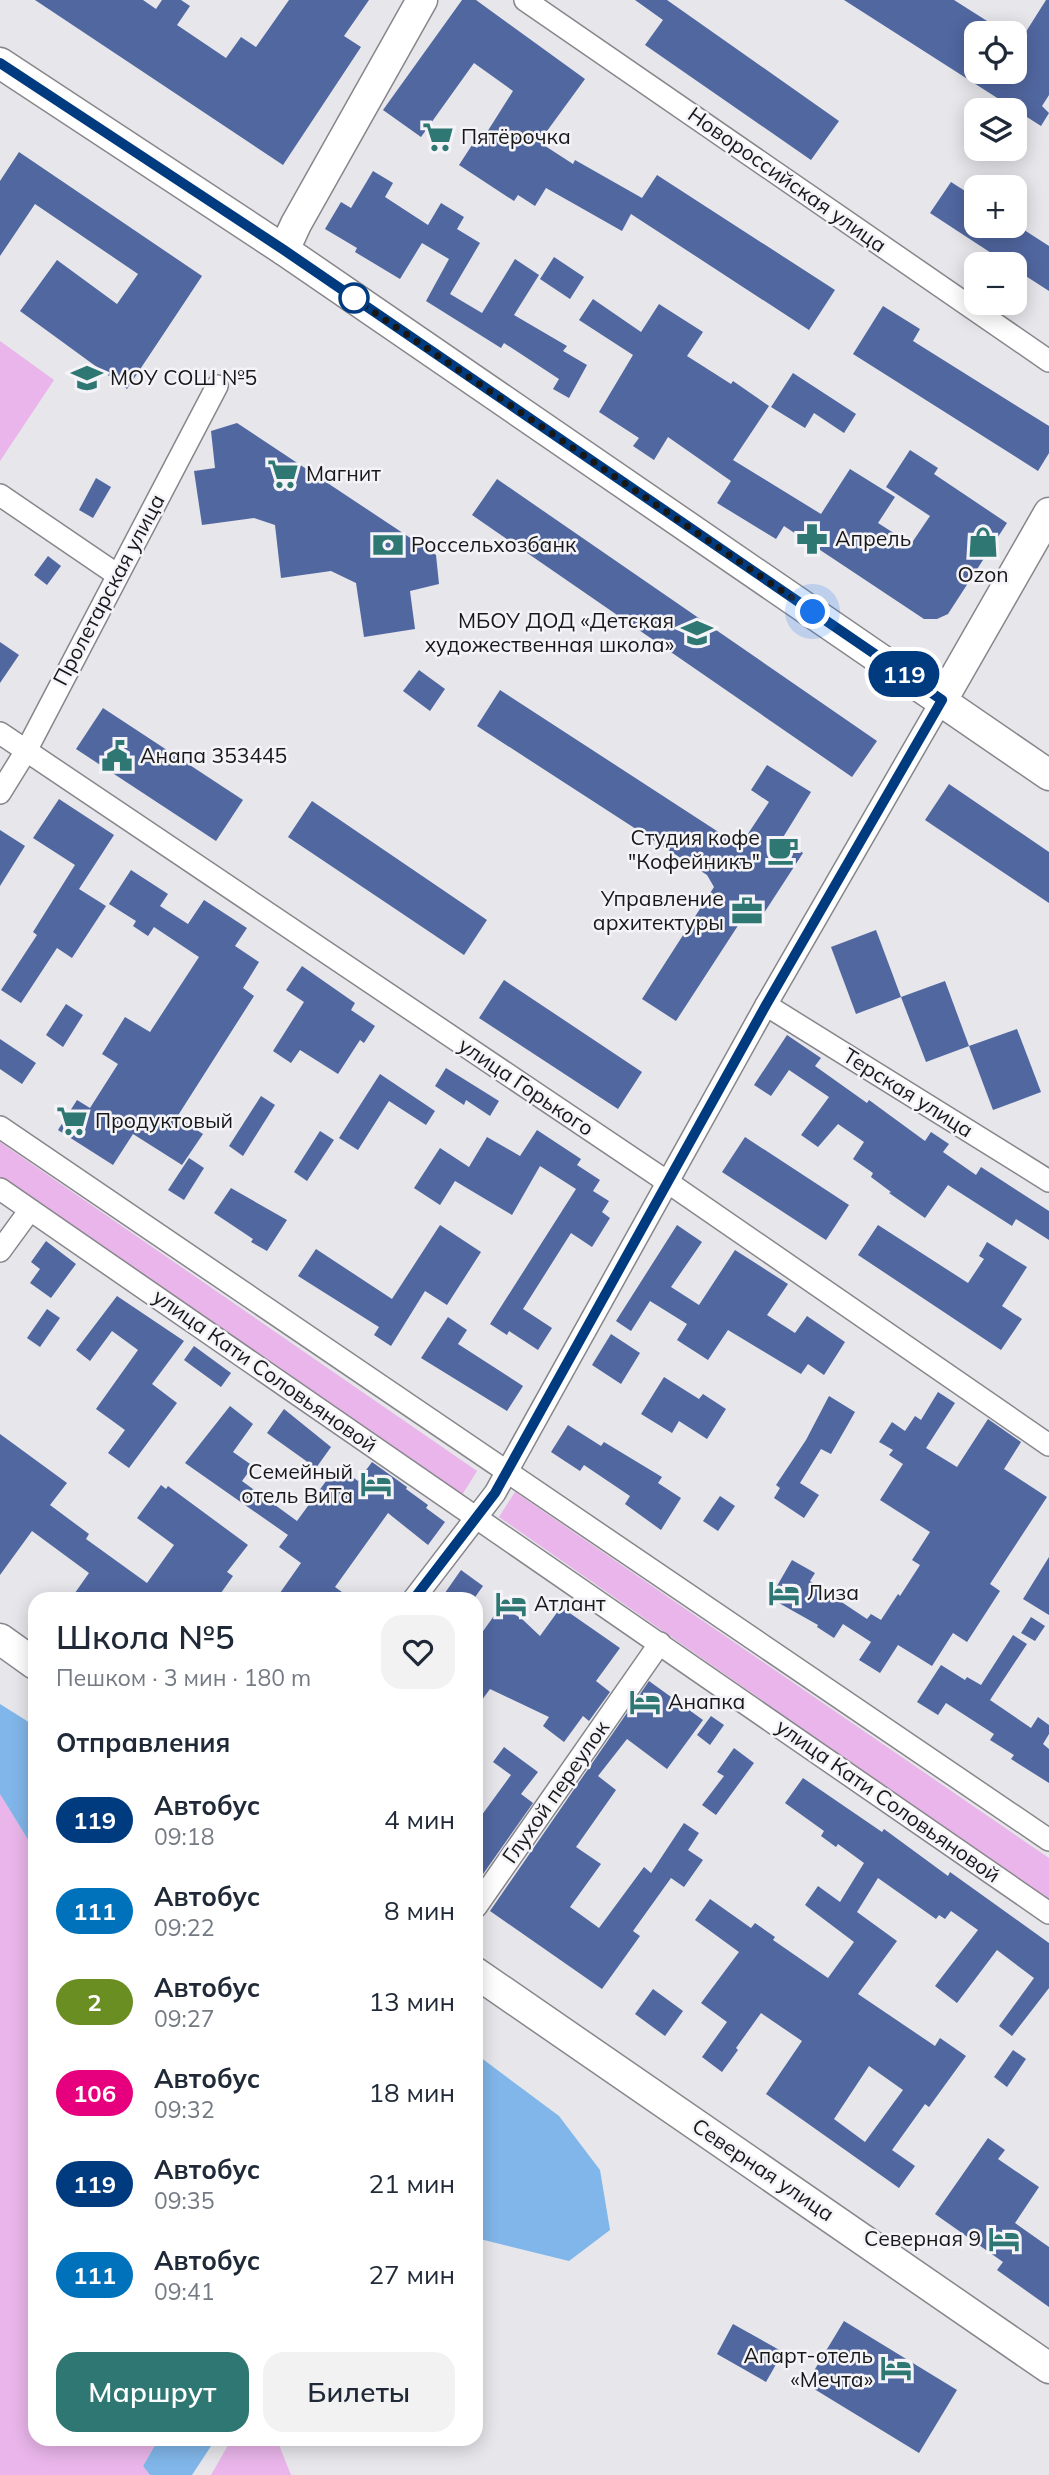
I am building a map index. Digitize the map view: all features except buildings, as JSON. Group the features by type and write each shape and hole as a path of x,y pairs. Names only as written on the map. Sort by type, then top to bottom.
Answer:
{"street":[{"path":"284,250 422,0"},
{"name":"Новороссийская улица","path":"526,0 1049,360"},
{"path":"0,63 284,250 1049,775"},
{"name":"Пролетарская улица","path":"0,793 26,751 116,575 218,386"},
{"path":"0,495 116,575"},
{"path":"419,1592 507,1472 766,1005 1049,513"},
{"name":"улица Горького","path":"0,733 669,1183 1049,1445"},
{"name":"Терская улица","path":"766,1005 1049,1181"},
{"path":"0,1127 1049,1840"},
{"name":"улица Кати Соловьяновой","path":"0,1189 1049,1913"},
{"path":"0,1251 30,1210"},
{"path":"0,1639 28,1659"},
{"name":"Глухой переулок","path":"483,1897 660,1643"},
{"name":"Северная улица","path":"483,1978 1049,2368"}],"shaded area":[{"path":"0,341 54,380 0,461"},
{"path":"0,1142 477,1471 462,1495 0,1179"},
{"path":"515,1492 1049,1858 1049,1900 499,1517"},
{"path":"0,1794 28,1840 28,2446 155,2446 143,2466 150,2475 0,2475"},
{"path":"228,2446 279,2446 291,2475 211,2475"}],"water":[{"path":"0,1704 28,1722 28,1840 0,1794"},
{"path":"483,2059 559,2116 600,2170 610,2230 569,2261 483,2240"},
{"path":"155,2446 211,2446 192,2475 150,2475 143,2466"}],"bus line":[{"name":"119","path":"0,63 284,250 942,700 766,1005 495,1493 419,1592"}],"place":[{"name":"Пятёрочка","path":"438,137"},
{"name":"МОУ СОШ №5","path":"87,378"},
{"name":"Магнит","path":"283,474"},
{"name":"Апрель","path":"812,539"},
{"name":"Ozon","path":"983,542"},
{"name":"Россельхозбанк","path":"388,545"},
{"name":"МБОУ ДОД «Детская художественная школа»","path":"697,633"},
{"name":"Анапа 353445","path":"117,756"},
{"name":"Студия кофе \"Кофейникъ\"","path":"783,850"},
{"name":"Управление архитектуры","path":"747,911"},
{"name":"Продуктовый","path":"72,1121"},
{"name":"Семейный отель ВиТа","path":"376,1484"},
{"name":"Лиза","path":"784,1593"},
{"name":"Атлант","path":"511,1604"},
{"name":"Анапка","path":"645,1702"},
{"name":"Северная 9","path":"1004,2239"},
{"name":"Апарт-отель «Мечта»","path":"896,2368"}],"route":[{"path":"354,298 349,295 813,612"}]}
